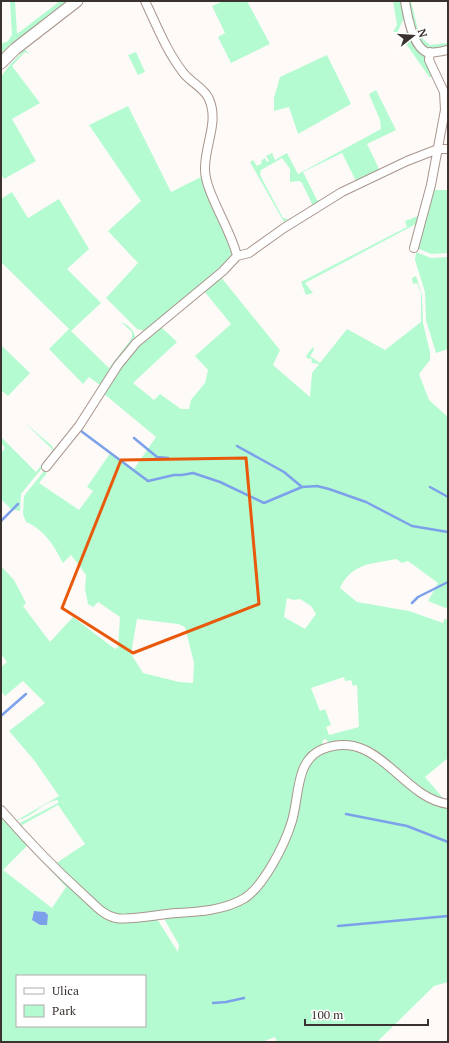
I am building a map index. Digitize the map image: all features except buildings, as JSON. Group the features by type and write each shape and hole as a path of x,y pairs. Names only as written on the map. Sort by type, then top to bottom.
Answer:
{"street":[{"path":"1,62 15,49 77,1"},
{"path":"145,1 177,64 190,80 205,92 210,101 212,128 206,158 205,175 209,189 232,238 237,256"},
{"path":"405,1 410,27 423,49 430,52 448,50"},
{"path":"414,248 431,185 445,101 441,84 429,60 430,52"},
{"path":"46,467 79,426 118,365 136,343 223,271 237,256 249,252 342,192 407,161 438,149 448,149"},
{"path":"1,810 30,843 68,881 104,912 115,918 121,919 207,910 237,902 249,894 263,878 286,837 292,823 304,767 310,758 323,749 341,746 362,748 380,758 426,797 437,802 448,804"}],"highlighted area":[{"path":"246,458 259,604 133,653 62,608 121,460"}],"green space":[{"path":"10,1 15,1 17,34 60,1 70,1 1,53 1,44 8,41 12,35"},
{"path":"223,1 247,1 270,44 231,63 218,37 225,33 212,6"},
{"path":"393,1 403,1 405,16 396,35 393,32 397,25"},
{"path":"407,1 411,1 419,34 423,35 423,39 430,45 448,43 448,47 428,49 423,45 413,28"},
{"path":"409,31 434,72 430,78 404,41 406,32"},
{"path":"25,49 29,54 25,52 12,66 40,103 12,119 36,161 4,179 1,174 1,77"},
{"path":"136,52 145,72 138,75 128,55"},
{"path":"327,55 351,104 298,134 289,107 274,111 274,98 280,77"},
{"path":"376,90 396,130 367,144 380,171 433,147 435,143 436,147 357,183 342,153 303,172 317,200 323,202 314,208 302,183 299,181 290,182 290,169 282,158 261,170 260,175 283,218 288,219 284,222 250,162 253,160 257,166 262,163 261,161 265,158 267,162 269,161 266,156 272,153 275,160 287,153 298,174 381,129 380,120 369,94"},
{"path":"128,106 171,192 201,177 201,168 225,227 233,256 145,331 137,329 106,298 138,263 108,231 141,201 89,125"},
{"path":"448,190 448,253 431,254 417,248 432,191"},
{"path":"12,192 28,218 59,199 89,249 67,269 101,303 71,331 109,368 132,338 132,332 121,322 127,325 134,334 135,340 91,402 89,402 100,385 89,377 83,384 49,349 69,329 1,262 1,199"},
{"path":"418,216 420,217 419,221 416,224 305,283 313,293 306,295 301,282 407,227 405,221"},
{"path":"416,252 431,258 448,257 448,349 436,353 426,320 425,292 415,260"},
{"path":"220,276 280,350 273,365 310,397 312,373 319,364 312,363 311,358 308,359 306,356 313,347 314,350 310,356 320,363 347,329 385,350 421,322 421,293 417,283 413,284 412,278 416,276 422,295 423,323 430,352 430,360 419,374 429,400 448,417 448,609 428,601 438,583 408,561 402,563 396,559 363,566 350,574 340,588 357,602 409,611 443,623 445,618 448,621 448,758 425,777 443,798 448,800 448,802 432,798 419,790 396,769 369,750 351,745 329,744 326,739 323,740 322,746 306,759 298,779 290,822 277,854 257,882 240,898 242,902 259,888 281,853 292,829 303,778 310,763 321,754 338,749 355,750 369,755 382,763 419,793 433,801 448,806 448,982 434,986 377,1042 277,1042 275,1037 262,1042 1,1042 1,813 26,841 27,846 3,870 52,908 66,887 45,864 47,863 108,918 120,921 157,919 178,952 179,945 163,917 198,913 197,909 123,917 113,914 100,906 72,883 26,835 55,864 85,844 58,805 22,825 23,828 16,825 58,803 58,800 46,804 25,818 15,820 59,796 34,760 9,731 45,703 23,681 5,696 1,691 1,667 7,662 1,654 1,566 14,580 26,603 23,606 50,642 73,617 115,649 118,647 120,617 98,602 93,607 88,604 85,589 86,575 71,555 63,563 44,534 33,525 26,522 23,514 24,496 44,471 47,473 39,483 79,510 93,491 87,487 111,452 134,469 156,437 103,393 97,403 97,401 130,352 160,326 177,342 133,383 154,400 160,394 181,409 189,409 191,400 205,383 208,370 195,356 231,324 204,291 184,309 184,306","holes":["287,598 294,600 300,599 311,606 316,614 305,629 284,617","137,619 178,624 185,627 194,663 193,683 179,682 143,673 131,654","344,677 345,681 351,680 353,686 357,685 359,727 329,735 326,727 331,725 325,709 320,711 311,688","34,911 45,912 48,916 46,925 40,925 32,920"]},
{"path":"1,345 30,373 8,396 1,390"},
{"path":"24,422 52,446 55,452 21,494 20,511 11,509 1,499 1,453 5,448 1,443 1,437 36,472 53,450"},
{"path":"10,812 15,820 13,820 9,815"}],"water":[{"path":"34,911 45,912 48,915 47,925 40,925 32,920"}],"waterway":[{"path":"81,431 148,481 174,475 193,473 220,482 264,503 302,487"},
{"path":"134,438 157,457 168,458"},
{"path":"237,446 284,472 302,487 317,486 329,489 366,502 412,526 448,532"},
{"path":"430,487 448,497"},
{"path":"1,521 18,504"},
{"path":"412,603 418,597 448,582"},
{"path":"2,715 26,694"},
{"path":"346,814 407,826 448,842"},
{"path":"338,926 448,916"},
{"path":"213,1003 244,998"}]}
